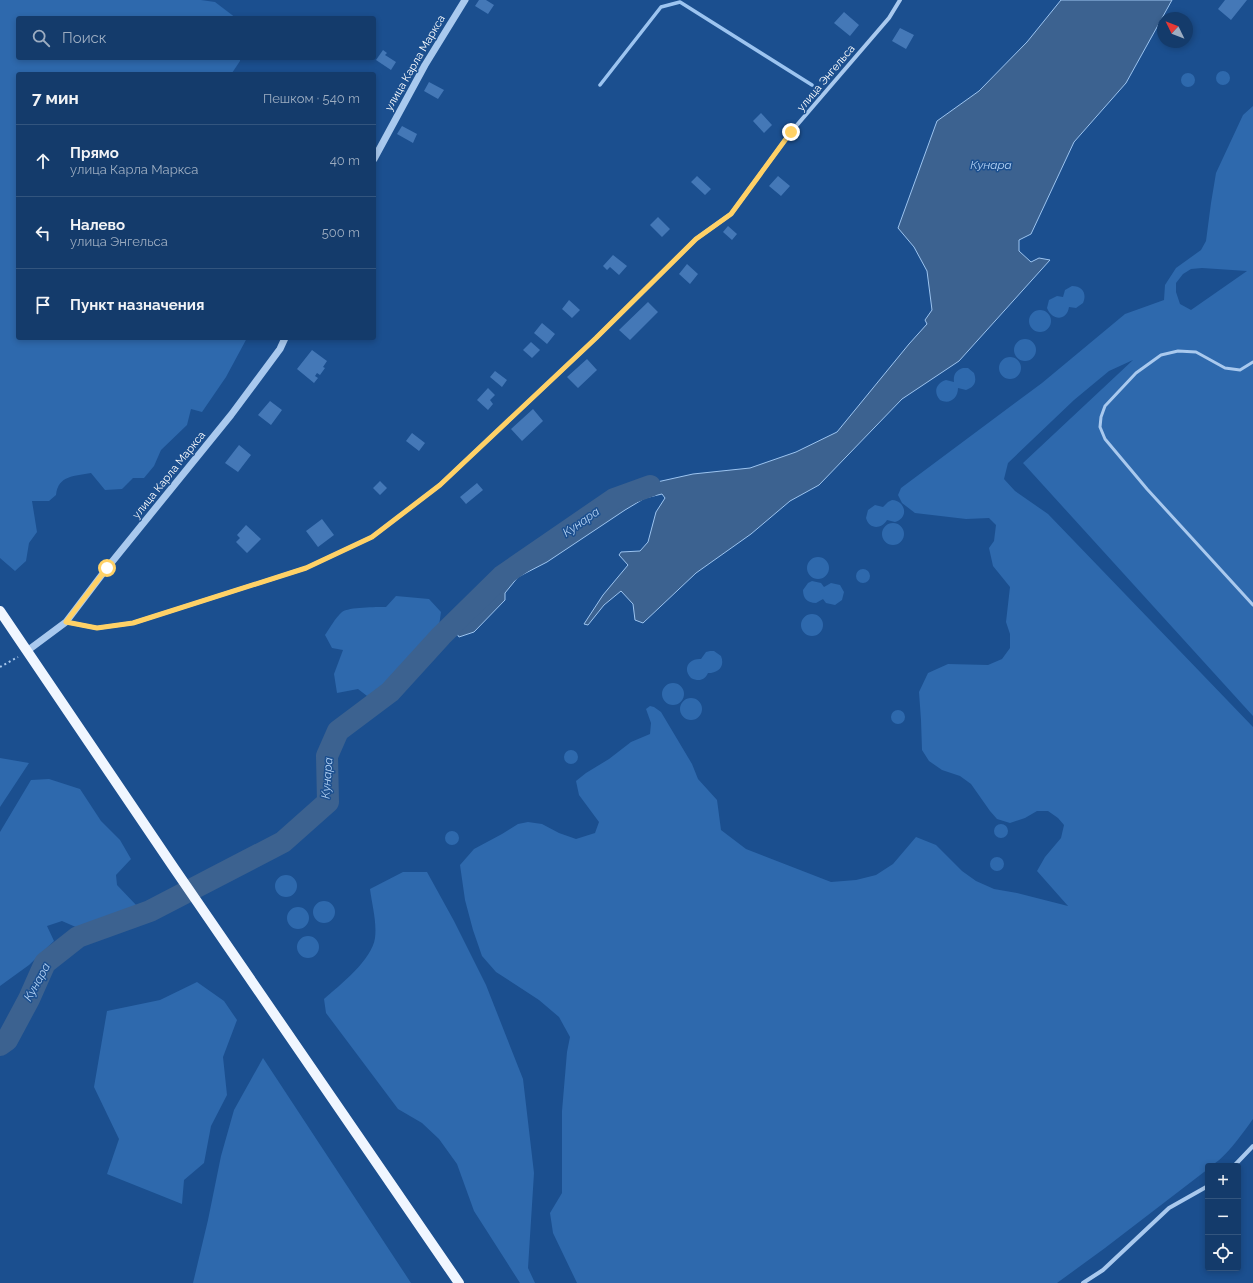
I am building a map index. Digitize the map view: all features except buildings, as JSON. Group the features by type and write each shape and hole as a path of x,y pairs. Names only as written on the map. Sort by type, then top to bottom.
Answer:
{"main road":[{"path":"0,611 174,868 459,1283"}],"street":[{"name":"улица Карла Маркса","path":"376,156 425,65 465,0"},
{"name":"улица Энгельса","path":"66,622 97,628 133,623 306,568 372,537 440,485 596,338 696,239 731,214 791,132 889,18 900,0"},
{"name":"улица Карла Маркса","path":"27,651 66,622 112,562 231,415 280,349 284,340"},
{"path":"1237,1163 1253,1146"},
{"path":"1083,1283 1103,1270 1169,1208 1205,1188"}],"lane":[{"path":"1253,362 1240,370 1225,368 1196,352 1178,351 1160,355 1136,373 1104,406 1100,427 1105,439 1142,483 1253,605"}],"path":[{"path":"0,667 27,651"}],"shaded area":[{"path":"0,0 201,0 215,2 233,16 16,16 16,60 240,61 233,72 16,72 16,340 246,340 226,377 202,412 191,409 187,425 161,450 154,466 144,478 133,478 122,489 105,490 91,473 73,476 64,480 57,488 56,495 49,501 32,501 37,532 29,543 26,561 15,571 0,558"},
{"path":"1220,71 1226,71 1230,75 1230,81 1226,85 1220,85 1216,81 1216,75"},
{"path":"1185,73 1191,73 1195,77 1195,83 1191,87 1185,87 1181,83 1181,77"},
{"path":"1253,106 1253,716 1023,463 1133,360 1109,371 1074,400 1008,463 1004,479 1015,491 1048,514 1253,727 1253,1119 1232,1147 1219,1160 1214,1163 1205,1163 1205,1171 1057,1283 577,1283 553,1233 550,1213 562,1193 562,1111 567,1052 570,1037 559,1017 539,1000 496,972 482,956 465,900 460,865 474,849 518,824 528,822 542,824 559,833 576,839 595,833 599,822 579,795 576,781 631,742 650,734 651,723 646,709 650,706 661,712 692,764 698,779 717,800 721,830 746,849 831,882 856,880 876,875 893,864 916,837 936,845 962,871 976,881 994,889 1017,893 1068,906 1037,871 1045,857 1061,838 1064,825 1058,818 1048,811 1037,811 1025,818 1010,823 997,819 971,784 960,776 942,770 929,761 922,750 919,692 928,673 948,664 988,665 1002,659 1010,648 1010,634 1006,622 1010,587 993,566 989,548 994,541 996,525 989,518 966,519 915,513 902,503 898,495 901,488 1042,383 1125,314 1164,300 1165,285 1176,268 1201,250 1206,241 1216,173 1243,115","holes":["1202,268 1247,271 1191,310 1180,304 1176,292 1176,283 1183,274 1191,269"]},
{"path":"1072,286 1079,287 1083,291 1085,297 1083,303 1076,308 1069,307 1068,312 1062,317 1059,318 1052,315 1047,308 1049,300 1057,296 1063,297 1065,290"},
{"path":"1040,310 1048,313 1051,321 1048,329 1040,332 1032,329 1029,321 1032,313"},
{"path":"1025,339 1033,342 1036,350 1033,358 1025,361 1017,358 1014,350 1017,342"},
{"path":"1010,357 1018,360 1021,368 1018,376 1010,379 1002,376 999,368 1002,360"},
{"path":"968,368 974,373 975,381 973,385 966,390 958,388 957,395 953,400 947,402 940,400 936,391 940,383 946,380 954,382 956,373 958,370"},
{"path":"892,500 897,501 903,506 904,514 902,517 895,522 887,520 879,527 872,526 866,518 868,510 875,505 883,507"},
{"path":"893,523 901,526 904,534 901,542 893,545 885,542 882,534 885,526"},
{"path":"818,557 826,560 829,568 826,576 818,579 810,576 807,568 810,560"},
{"path":"860,569 866,569 870,573 870,579 866,583 860,583 856,579 856,573"},
{"path":"812,581 821,583 824,587 831,583 840,585 844,592 842,600 835,605 826,603 823,599 816,603 808,601 805,598 803,590 808,583"},
{"path":"396,596 429,599 441,612 439,626 371,699 358,689 337,693 334,674 343,650 332,648 325,635 335,620 345,610 386,607"},
{"path":"812,614 820,617 823,625 820,633 812,636 804,633 801,625 804,617"},
{"path":"714,651 721,656 722,666 715,672 708,673 701,680 691,678 687,671 690,662 701,659 706,652"},
{"path":"673,683 681,686 684,694 681,702 673,705 665,702 662,694 665,686"},
{"path":"691,698 699,701 702,709 699,717 691,720 683,717 680,709 683,701"},
{"path":"895,710 901,710 905,714 905,720 901,724 895,724 891,720 891,714"},
{"path":"568,750 574,750 578,754 578,760 574,764 568,764 564,760 564,754"},
{"path":"0,758 29,763 0,807"},
{"path":"49,779 80,789 101,821 120,840 131,859 116,875 117,885 137,906 97,924 78,928 62,921 47,926 54,941 29,965 0,986 0,832 31,780"},
{"path":"998,824 1004,824 1008,828 1008,834 1004,838 998,838 994,834 994,828"},
{"path":"449,831 455,831 459,835 459,841 455,845 449,845 445,841 445,835"},
{"path":"994,857 1000,857 1004,861 1004,867 1000,871 994,871 990,867 990,861"},
{"path":"403,872 427,872 454,921 486,985 523,1079 534,1173 528,1268 535,1283 520,1283 474,1211 457,1164 439,1139 422,1123 398,1109 326,1013 324,999 354,972 368,955 373,946 375,926 370,889"},
{"path":"286,875 294,878 297,886 294,894 286,897 278,894 275,886 278,878"},
{"path":"324,901 332,904 335,912 332,920 324,923 316,920 313,912 316,904"},
{"path":"298,907 306,910 309,918 306,926 298,929 290,926 287,918 290,910"},
{"path":"308,936 316,939 319,947 316,955 308,958 300,955 297,947 300,939"},
{"path":"197,982 224,1001 237,1020 223,1057 227,1095 211,1126 204,1163 184,1180 182,1204 107,1174 119,1139 94,1087 107,1011 160,1000"},
{"path":"263,1058 411,1283 193,1283 221,1156 234,1110"}],"water":[{"name":"Кунара","path":"1061,0 1172,0 1165,12 1157,12 1157,27 1126,83 1074,142 1031,234 1019,240 1019,251 1031,262 1039,258 1050,260 959,361 902,399 819,485 790,501 751,534 696,573 643,623 635,620 633,604 621,591 604,605 588,625 584,624 603,595 628,565 619,555 621,552 640,551 648,542 656,512 665,498 662,494 645,498 547,562 518,577 505,593 505,600 474,632 459,637 450,623 466,614 493,584 512,567 530,557 568,527 594,514 639,486 693,474 750,468 796,452 837,432 927,324 925,320 932,310 927,271 914,247 898,228 937,121 979,91 1027,42"}],"waterway":[{"path":"600,85 661,7 680,2 812,85"},
{"name":"Кунара","path":"0,1045 7,1040 29,999 45,963 78,937 150,911 283,842 328,802 327,756 338,731 390,692 441,636 502,576 614,499 650,486"}],"route":[{"path":"107,568 66,622 97,628 133,623 306,568 372,537 440,485 596,338 696,239 731,214 791,132"}]}
